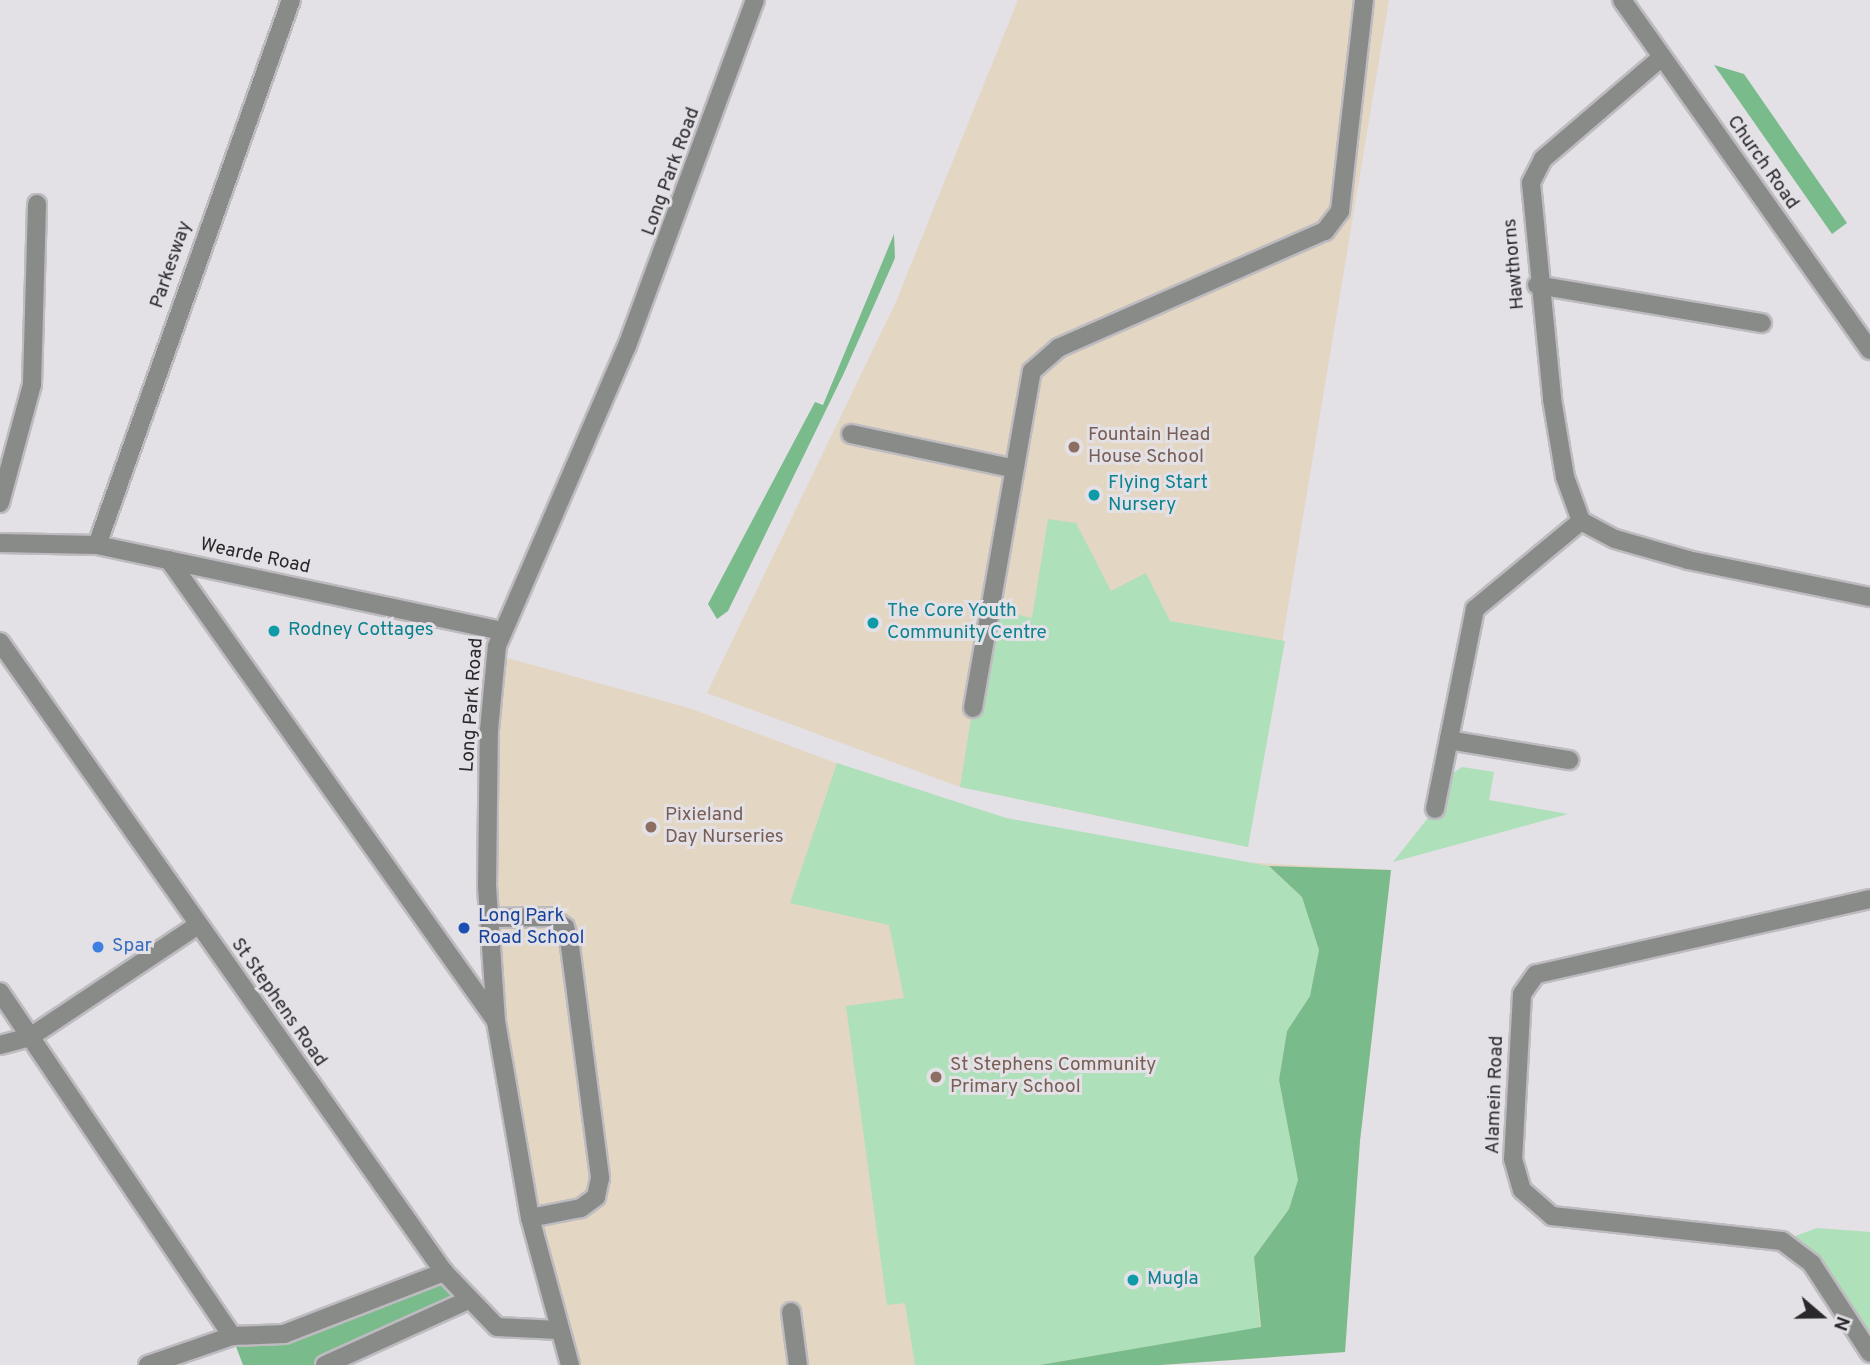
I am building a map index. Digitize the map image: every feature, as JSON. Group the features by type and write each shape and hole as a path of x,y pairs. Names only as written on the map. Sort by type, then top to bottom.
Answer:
{"street":[{"name":"Parkesway","path":"97,545 291,0"},
{"name":"Long Park Road","path":"570,1365 558,1330 530,1218 496,1021 488,918 489,730 500,631 627,346 755,0"},
{"path":"973,708 1011,468 1032,371 1058,348 1325,231 1340,211 1364,0"},
{"name":"Church Road","path":"1622,0 1870,350"},
{"name":"Hawthorns","path":"1580,521 1565,477 1537,285 1531,183 1543,159 1662,57"},
{"path":"0,503 32,384 37,204"},
{"path":"1537,285 1762,323"},
{"path":"851,434 1011,468"},
{"path":"1436,809 1475,609 1580,521 1615,539 1688,559 1870,597"},
{"name":"Wearde Road","path":"0,543 97,545 500,631"},
{"path":"169,561 496,1021"},
{"name":"St Stephens Road","path":"0,642 444,1272 468,1300 498,1327 558,1330"},
{"path":"1449,740 1569,760"},
{"name":"Alamein Road","path":"1870,899 1536,974 1522,993 1515,1078 1513,1159 1522,1190 1552,1216 1782,1241 1812,1264 1864,1324 1870,1353"},
{"path":"488,918 551,917 565,927 570,946 600,1178 596,1197 581,1208 530,1218"},
{"path":"0,1045 30,1037 198,925"},
{"path":"0,992 232,1336"},
{"path":"148,1365 232,1336 284,1334 444,1272"},
{"path":"324,1365 468,1300"},
{"path":"791,1312 798,1365"}],"shaded area":[{"name":"Fountain Head House School","path":"1018,0 1389,0 1248,847 960,787 707,693 895,304"},
{"name":"St Stephens Community Primary School","path":"496,655 689,708 900,787 1006,818 1219,861 1391,870 1360,1141 1345,1352 1160,1365 570,1365 496,1014 490,722"}],"green space":[{"path":"1714,65 1744,74 1847,223 1832,234"},
{"path":"894,234 895,258 844,373 728,611 717,619 708,604 815,402 823,405"},
{"path":"1048,519 1076,523 1111,591 1146,573 1170,621 1285,641 1248,847 960,787 989,608 1032,618"},
{"path":"837,763 1006,818 1269,866 1302,897 1319,950 1310,996 1287,1031 1279,1080 1298,1180 1289,1209 1254,1257 1260,1328 1040,1365 915,1365 905,1303 887,1305 846,1006 904,998 889,925 790,903"},
{"path":"1462,767 1494,772 1489,800 1568,814 1393,862 1435,809 1441,781"},
{"path":"1269,866 1391,870 1360,1141 1345,1352 1160,1365 1040,1365 1261,1327 1254,1257 1289,1209 1298,1180 1279,1080 1287,1031 1310,996 1319,950 1302,897"},
{"path":"1817,1228 1870,1232 1870,1353 1858,1329 1782,1241"},
{"path":"444,1272 468,1300 325,1365 243,1365 232,1336 284,1334"}],"place":[{"name":"Fountain Head House School","path":"1074,447"},
{"name":"Flying Start Nursery","path":"1094,495"},
{"name":"The Core Youth Community Centre","path":"873,623"},
{"name":"Rodney Cottages","path":"274,631"},
{"name":"Pixieland Day Nurseries","path":"651,827"},
{"name":"Long Park Road School","path":"464,928"},
{"name":"Spar","path":"98,947"},
{"name":"St Stephens Community Primary School","path":"936,1077"},
{"name":"Mugla","path":"1133,1280"}]}
